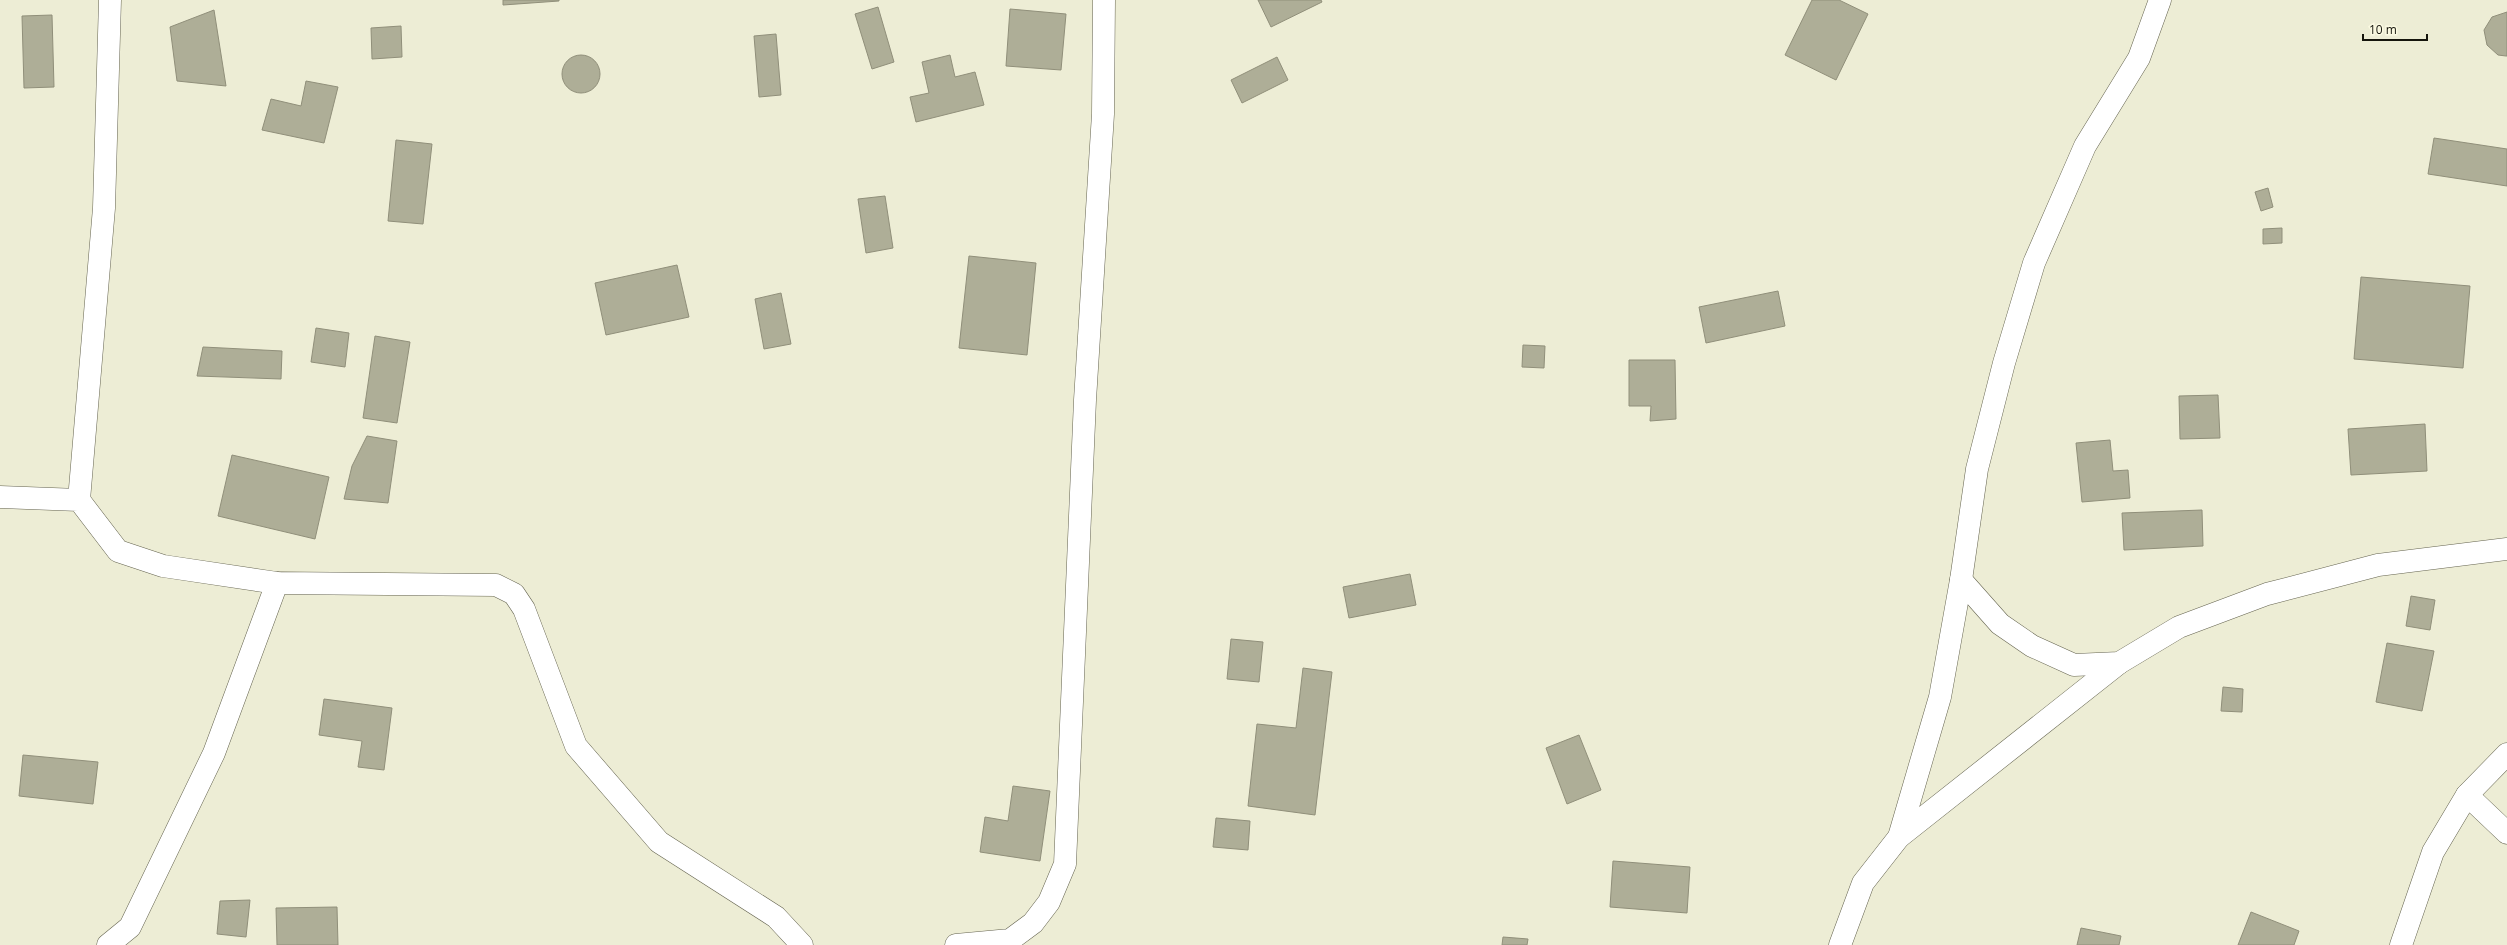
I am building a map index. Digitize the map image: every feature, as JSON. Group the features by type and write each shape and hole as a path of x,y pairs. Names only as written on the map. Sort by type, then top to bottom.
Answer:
{"street":[{"path":"110,0 104,208 79,500 118,552 164,566 277,583 496,585 514,594 524,609 576,746 659,842 776,917 802,945"},
{"path":"956,945 1010,940 1033,923 1049,902 1065,864 1085,400 1103,114 1104,0"},
{"path":"1899,837 1940,697 1961,580 1977,469 2004,363 2034,263 2085,146 2139,58 2160,0"},
{"path":"0,497 79,500"},
{"path":"1840,945 1862,883 1899,837 2119,663 2180,627 2267,594 2378,565 2507,549"},
{"path":"1961,580 2000,624 2032,646 2074,665 2119,663"},
{"path":"108,945 130,927 214,753 277,583"},
{"path":"2401,945 2433,852 2467,795 2507,754"},
{"path":"2467,795 2507,833"}],"building":[{"path":"503,0 559,0 559,1 503,5"},
{"path":"1258,0 1321,0 1322,2 1271,27"},
{"path":"1812,0 1839,0 1868,14 1836,80 1785,55"},
{"path":"878,7 894,62 872,69 855,14"},
{"path":"1010,9 1066,14 1061,70 1006,66"},
{"path":"214,10 226,86 177,81 170,27"},
{"path":"2507,12 2506,56 2498,55 2487,45 2484,30 2492,17"},
{"path":"52,15 54,87 24,88 22,16"},
{"path":"401,26 402,57 372,59 371,28"},
{"path":"776,34 781,95 759,97 754,36"},
{"path":"581,55 591,58 597,64 600,74 597,84 591,90 581,93 571,90 565,84 562,74 565,64 571,58"},
{"path":"950,55 955,77 975,72 984,105 916,122 910,97 929,93 922,62"},
{"path":"1277,57 1288,80 1242,103 1231,80"},
{"path":"306,81 338,87 324,143 262,130 271,99 301,106"},
{"path":"2434,138 2507,149 2507,186 2428,174"},
{"path":"396,140 432,144 423,224 388,221"},
{"path":"2268,188 2273,207 2261,211 2255,192"},
{"path":"885,196 893,248 866,253 858,199"},
{"path":"2282,228 2282,243 2263,244 2263,229"},
{"path":"969,256 1036,263 1027,355 959,348"},
{"path":"677,265 689,317 606,335 595,283"},
{"path":"2361,277 2470,286 2463,368 2354,359"},
{"path":"1778,291 1785,326 1706,343 1699,307"},
{"path":"781,293 791,344 764,349 755,299"},
{"path":"316,328 349,333 345,367 311,362"},
{"path":"375,336 410,342 397,423 363,418"},
{"path":"1523,345 1545,346 1544,368 1522,367"},
{"path":"203,347 282,351 281,379 197,376"},
{"path":"1629,360 1675,360 1676,419 1650,421 1651,406 1629,406"},
{"path":"2218,395 2220,438 2180,439 2179,396"},
{"path":"2425,424 2427,471 2351,475 2348,429"},
{"path":"367,436 397,441 388,503 344,499 352,466"},
{"path":"2110,440 2113,471 2128,470 2130,498 2082,502 2076,443"},
{"path":"232,455 329,477 315,539 218,516"},
{"path":"2202,510 2203,546 2124,550 2122,513"},
{"path":"1410,574 1416,605 1349,618 1343,587"},
{"path":"2411,596 2435,600 2430,630 2406,626"},
{"path":"1231,639 1263,642 1259,682 1227,679"},
{"path":"2387,643 2434,651 2422,711 2376,702"},
{"path":"1303,668 1332,672 1315,815 1248,806 1257,724 1296,728"},
{"path":"2223,687 2243,689 2242,712 2221,711"},
{"path":"324,699 392,708 384,770 358,767 362,741 319,735"},
{"path":"1579,735 1601,790 1567,804 1546,748"},
{"path":"23,755 98,762 93,804 19,796"},
{"path":"1013,786 1050,791 1040,861 980,852 985,817 1008,821"},
{"path":"1216,818 1250,821 1248,850 1213,847"},
{"path":"1613,861 1690,867 1687,913 1610,907"},
{"path":"250,900 246,937 217,934 220,901"},
{"path":"337,907 338,945 277,945 276,908"},
{"path":"2251,912 2299,931 2294,945 2238,945"},
{"path":"2081,928 2121,936 2119,945 2077,945"},
{"path":"1503,937 1528,939 1527,945 1502,945"}]}
